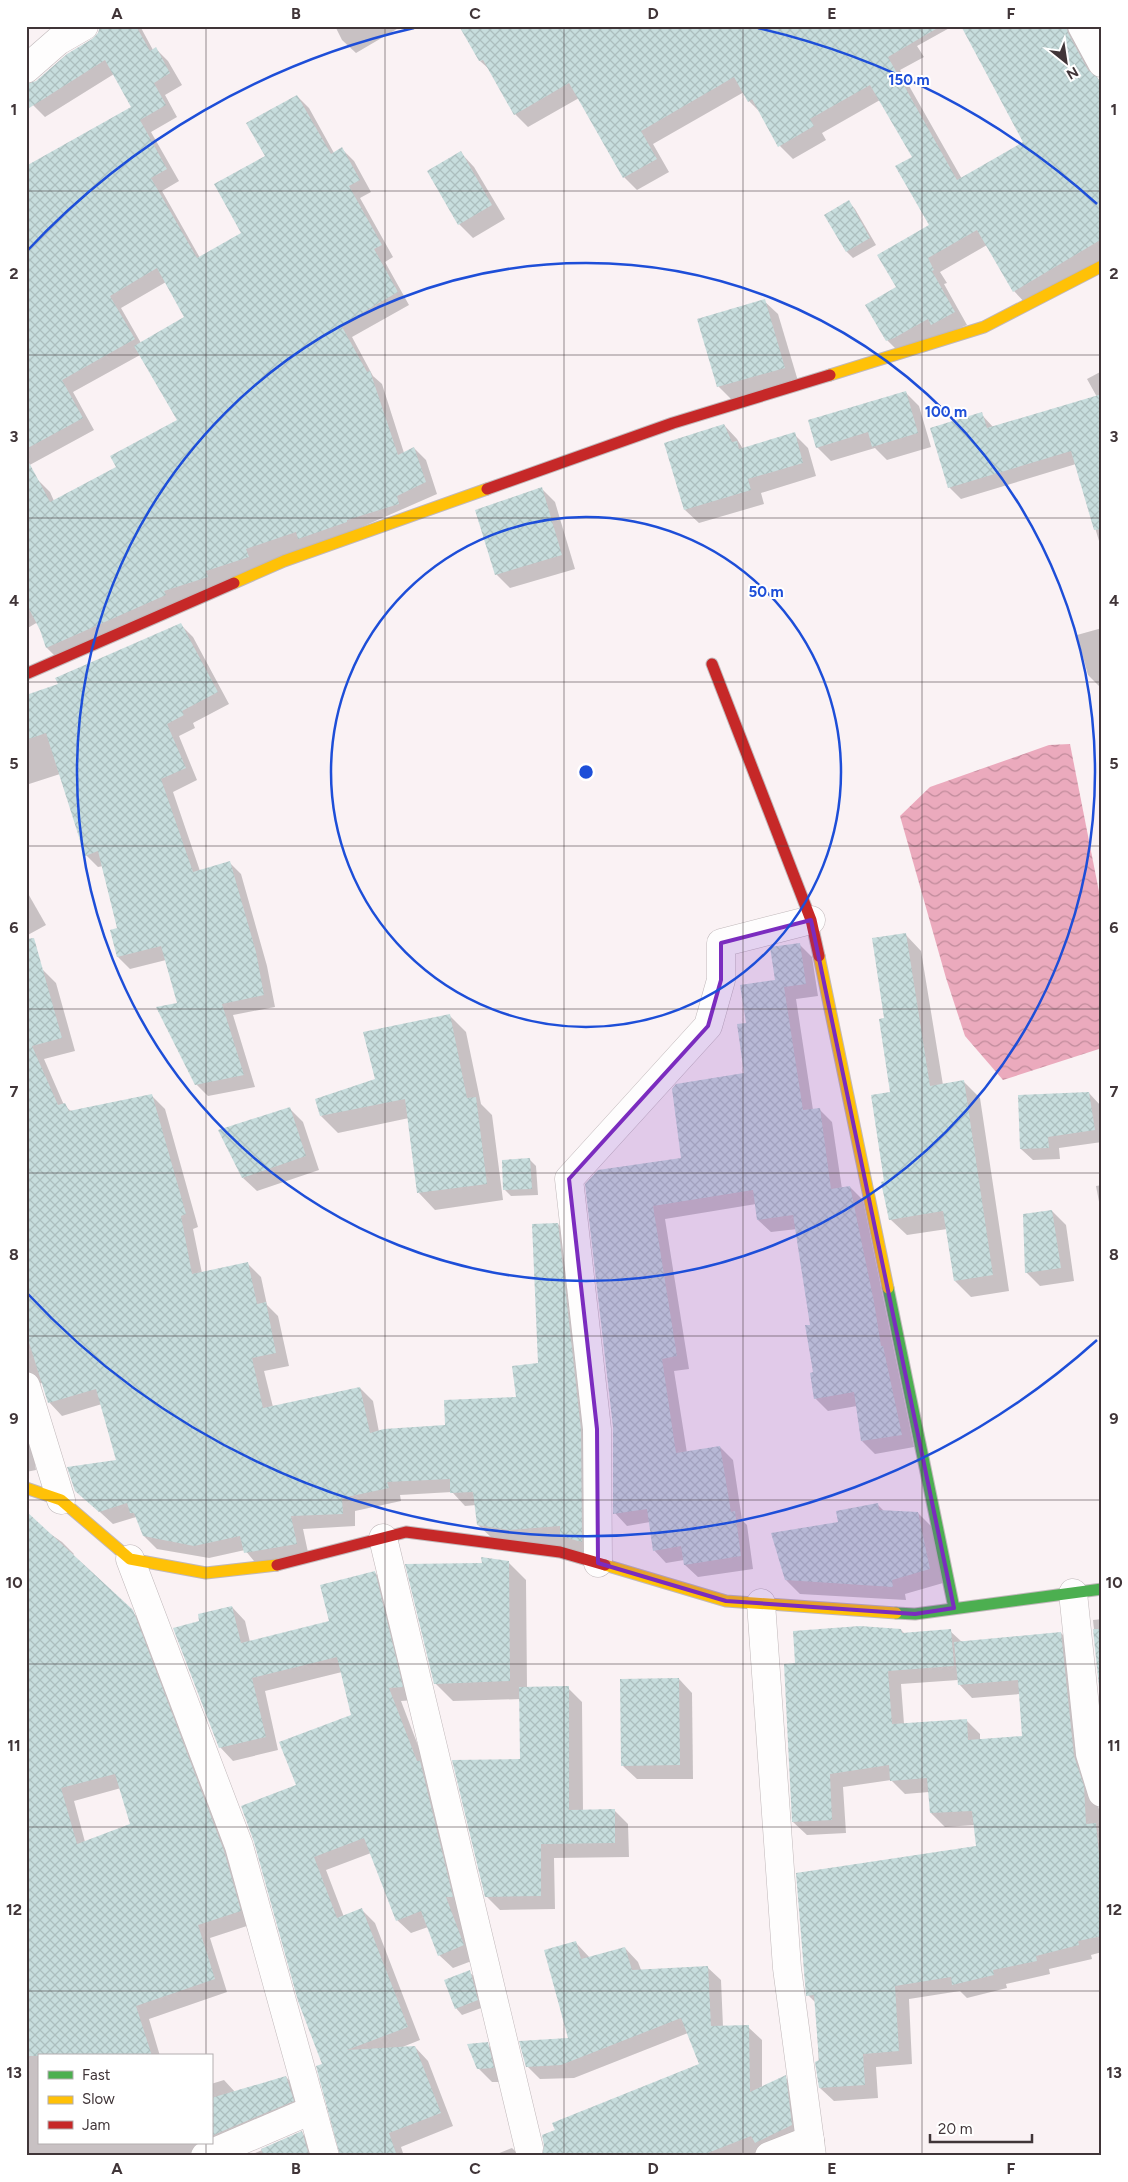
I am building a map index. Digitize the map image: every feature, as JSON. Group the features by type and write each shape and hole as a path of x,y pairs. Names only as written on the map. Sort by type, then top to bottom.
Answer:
{"street":[{"path":"26,69 58,41 84,26"},
{"path":"1082,26 1102,63"},
{"path":"26,674 284,561 673,423 984,327 1102,266"},
{"path":"712,664 811,920 954,1608"},
{"path":"598,1564 597,1429 569,1179 708,1026 721,980 722,943 811,920"},
{"path":"26,1386 60,1500"},
{"path":"26,1488 60,1500 130,1559 239,1846 325,2156"},
{"path":"130,1559 206,1573 288,1564 406,1532 560,1552 726,1601 915,1614 1102,1589"},
{"path":"383,1538 529,2148"},
{"path":"1073,1593 1090,1754 1102,1793"},
{"path":"761,1603 787,1968 811,2148 769,2156"},
{"path":"205,2156 312,2110"}],"highlighted area":[{"path":"811,920 954,1608 915,1614 726,1601 598,1563 597,1429 569,1179 708,1026 721,980 721,943"}],"water":[{"path":"1070,744 1102,907 1102,1048 1003,1080 965,1036 946,978 900,816 930,787 1049,745"}],"building":[{"path":"100,26 136,26 150,51 156,47 170,73 154,83 166,105 140,120 167,169 151,178 197,258 241,233 214,184 265,156 246,123 297,95 331,154 342,147 360,180 349,186 382,245 374,249 398,292 341,325 367,372 370,371 398,455 414,447 426,482 397,496 399,504 347,520 347,522 298,539 296,532 246,549 249,557 206,571 208,577 164,591 166,595 46,648 40,630 26,603 26,457 50,502 116,467 110,456 177,420 134,346 184,317 157,268 110,296 135,339 62,380 83,418 26,449 26,166 131,107 105,60 26,110 26,84 36,81 67,54 92,39 98,33"},
{"path":"459,26 941,26 888,57 957,180 1023,142 961,26 1066,26 1088,70 1097,77 1102,86 1102,239 1013,292 977,230 928,258 934,270 932,271 955,312 931,325 928,319 886,341 865,305 896,287 877,255 929,225 895,166 912,157 870,85 810,119 814,126 778,147 752,99 748,102 734,77 641,131 657,159 623,178 569,83 514,115 483,60 479,61"},
{"path":"461,151 492,205 458,225 427,171"},
{"path":"849,200 870,238 846,252 824,215"},
{"path":"765,299 785,368 717,387 697,319"},
{"path":"906,391 918,433 872,447 868,432 816,448 808,420"},
{"path":"1102,394 1102,529 1094,530 1071,451 948,488 930,428 982,412 987,428"},
{"path":"724,424 732,442 737,441 739,449 795,432 803,463 748,479 751,490 684,510 664,443"},
{"path":"542,487 562,555 495,575 475,510"},
{"path":"181,623 218,692 182,711 184,715 167,724 186,768 161,779 193,872 230,861 256,952 264,995 222,1004 244,1075 195,1085 156,1007 177,1003 161,946 117,957 110,930 117,928 98,851 85,856 46,733 26,740 26,695 58,684 55,678"},
{"path":"906,933 930,1086 964,1080 993,1275 954,1281 943,1211 889,1220 881,1182 884,1181 871,1095 890,1092 879,1019 884,1018 872,938"},
{"path":"34,938 62,1038 32,1046 58,1105 65,1103 69,1111 152,1094 186,1214 181,1216 192,1274 248,1262 257,1304 266,1302 276,1353 252,1358 263,1408 360,1387 370,1433 384,1429 445,1425 444,1400 516,1397 512,1366 538,1363 532,1224 558,1223 581,1430 582,1542 560,1536 560,1526 509,1530 477,1525 473,1492 450,1493 450,1479 387,1482 389,1488 342,1498 343,1514 291,1516 297,1544 244,1553 240,1536 194,1546 143,1536 134,1513 130,1513 127,1503 99,1512 75,1491 67,1467 116,1460 96,1389 48,1403 26,1333 26,939"},
{"path":"800,943 806,984 784,987 803,1110 820,1108 831,1189 850,1186 881,1346 883,1346 902,1435 861,1441 854,1392 814,1399 810,1373 813,1372 805,1325 810,1325 793,1215 757,1220 753,1190 653,1206 677,1356 662,1359 676,1453 720,1446 731,1512 735,1511 741,1556 684,1565 681,1546 653,1551 647,1509 613,1514 613,1427 585,1184 598,1170 681,1158 672,1089 676,1084 744,1073 737,1024 746,1023 740,985 775,980 770,947"},
{"path":"450,1014 467,1098 476,1097 487,1184 417,1193 405,1099 320,1116 315,1099 375,1079 363,1032"},
{"path":"1089,1092 1095,1130 1048,1137 1049,1148 1020,1149 1018,1095"},
{"path":"290,1107 306,1156 242,1178 218,1130"},
{"path":"530,1158 532,1189 503,1190 502,1160"},
{"path":"1052,1210 1061,1268 1025,1273 1023,1214"},
{"path":"878,1503 879,1510 918,1512 930,1569 892,1580 893,1587 785,1580 771,1533 838,1522 836,1511"},
{"path":"26,1511 133,1610 224,1851 241,1911 198,1925 215,1979 136,2006 151,2054 38,2054 38,2056 26,2056","holes":["115,1774 130,1824 77,1844 61,1788"]},
{"path":"481,1557 509,1561 510,1681 434,1684 405,1564 482,1563"},
{"path":"375,1571 403,1687 389,1688 417,1761 420,1761 453,1897 446,1897 464,1945 438,1956 421,1911 396,1921 364,1838 314,1857 337,1918 362,1908 408,2027 347,2050 415,2046 441,2113 389,2133 397,2156 340,2156 316,2066 322,2064 298,2001 254,1842 241,1806 296,1785 279,1742 351,1715 337,1657 252,1678 266,1737 219,1748 173,1628 199,1621 198,1614 232,1606 241,1643 329,1621 320,1585"},
{"path":"860,1626 901,1629 902,1633 951,1629 954,1666 888,1671 892,1724 967,1719 968,1740 1022,1736 1018,1680 958,1685 954,1642 1061,1632 1074,1756 1084,1786 1086,1824 1096,1823 1102,1887 1102,1936 1078,1941 1079,1945 1036,1956 1037,1961 993,1970 994,1975 952,1985 951,1977 895,1986 899,2051 863,2054 865,2085 819,2088 815,2062 819,2060 814,1995 806,1996 796,1873 976,1846 972,1811 930,1813 927,1778 890,1781 889,1765 830,1774 832,1820 792,1822 784,1664 795,1663 793,1631"},
{"path":"1093,1629 1102,1629 1102,1716"},
{"path":"679,1678 680,1765 621,1766 620,1679"},
{"path":"569,1686 569,1810 615,1809 615,1843 541,1844 541,1896 485,1897 452,1760 520,1759 519,1687"},
{"path":"576,1941 581,1959 625,1947 632,1970 708,1966 711,2026 749,2025 750,2092 786,2075 792,2125 755,2143 751,2136 700,2156 542,2156 544,2145 542,2135 555,2130 552,2123 699,2064 681,2018 561,2065 526,2067 519,2041 568,2038 544,1950"},
{"path":"470,1970 478,2000 455,2009 444,1980"},
{"path":"488,2042 494,2068 477,2069 467,2044"},
{"path":"286,2076 294,2101 212,2136 212,2098"},
{"path":"302,2131 309,2156 264,2156 261,2149"}],"traffic: fast":[{"path":"888,1288 954,1608"},
{"path":"896,1613 915,1614 1102,1589"}],"traffic: slow":[{"path":"830,375 984,327 1102,266"},
{"path":"234,583 284,561 487,489"},
{"path":"819,956 888,1288"},
{"path":"26,1488 61,1500 130,1559 206,1573 277,1565"},
{"path":"605,1565 726,1601 896,1613"}],"traffic: jam":[{"path":"487,489 673,423 830,375"},
{"path":"26,674 234,583"},
{"path":"712,664 811,920 819,956"},
{"path":"277,1565 406,1532 560,1552 605,1565"}]}
